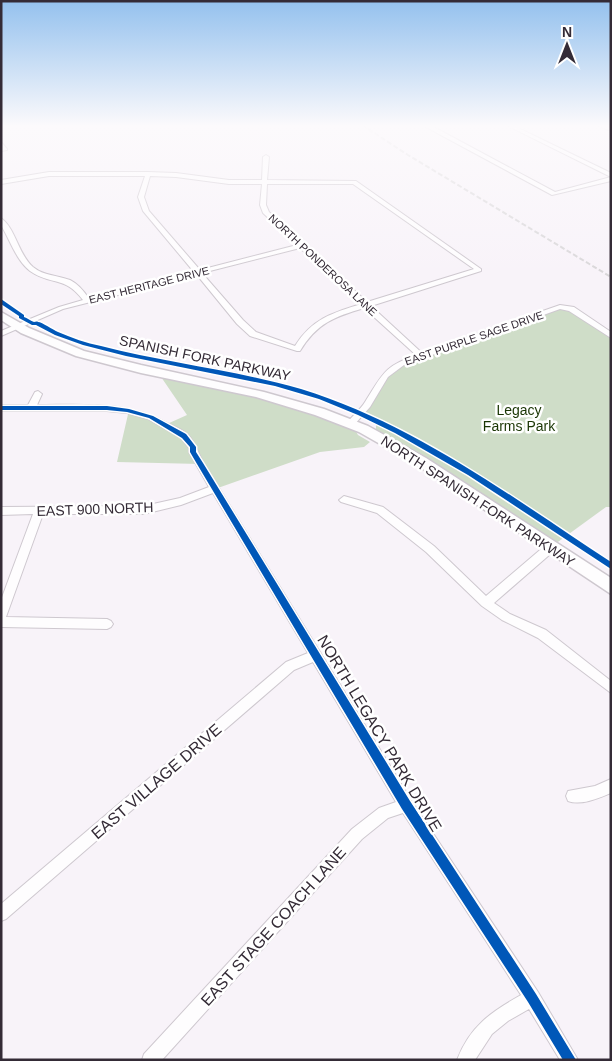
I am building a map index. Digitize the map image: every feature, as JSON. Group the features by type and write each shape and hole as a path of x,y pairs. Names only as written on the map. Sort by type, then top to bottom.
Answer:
{"street":[{"path":"1,182 46,175"},
{"path":"148,175 141,197 146,211 197,272 240,322 253,334 297,349 304,336 321,322 344,311 479,270 354,182 223,182 162,175"},
{"name":"NORTH PONDEROSA LANE","path":"265,175 263,205 266,213 421,356"},
{"path":"518,175 554,194 611,179"},
{"path":"1,220 30,268 40,274 72,284 80,290 87,300"},
{"name":"EAST HERITAGE DRIVE","path":"1,334 52,311 87,300 300,246"},
{"name":"EAST PURPLE SAGE DRIVE","path":"351,424 368,403 382,377 389,369 560,308 566,308 611,336"},
{"name":"NORTH SPANISH FORK PARKWAY","path":"1,315 16,326 48,342 102,358 263,394 351,424 424,464 611,587"},
{"path":"1,408 31,408 38,394"},
{"name":"NORTH LEGACY PARK DRIVE","path":"31,408 114,409 151,417 167,424 177,433 178,438 187,449 193,452 406,805 532,998 570,1060"},
{"name":"EAST 900 NORTH","path":"1,511 144,510 173,504 215,489"},
{"path":"344,500 380,510 430,548 486,603 506,617 542,634 611,688"},
{"path":"1,616 39,511"},
{"path":"486,603 551,547"},
{"path":"1,622 108,624"},
{"name":"EAST VILLAGE DRIVE","path":"1,914 290,666 316,655"},
{"path":"573,796 595,793 611,786"},
{"name":"EAST STAGE COACH LANE","path":"150,1060 357,834 384,813 406,805"},
{"path":"465,1060 486,1028 502,1015 532,998"}],"green space":[{"name":"Legacy Farms Park","path":"566,307 611,336 611,507 606,507 551,547 376,436 376,425 360,414 389,369"},
{"path":"157,371 232,387 351,423 358,435 370,442 364,447 320,452 215,489 200,464 117,462 129,410 167,424 187,415"}],"railway":[{"path":"440,175 611,277"}],"cycle path":[{"name":"SPANISH FORK PARKWAY","path":"1,301 21,317 34,324 37,323 57,334 85,344 276,384 321,398 360,414 397,432 470,473 611,566"},
{"path":"1,408 107,408 127,410 151,417 184,436 193,447 193,452 200,464 406,805 532,998 570,1060"}]}
